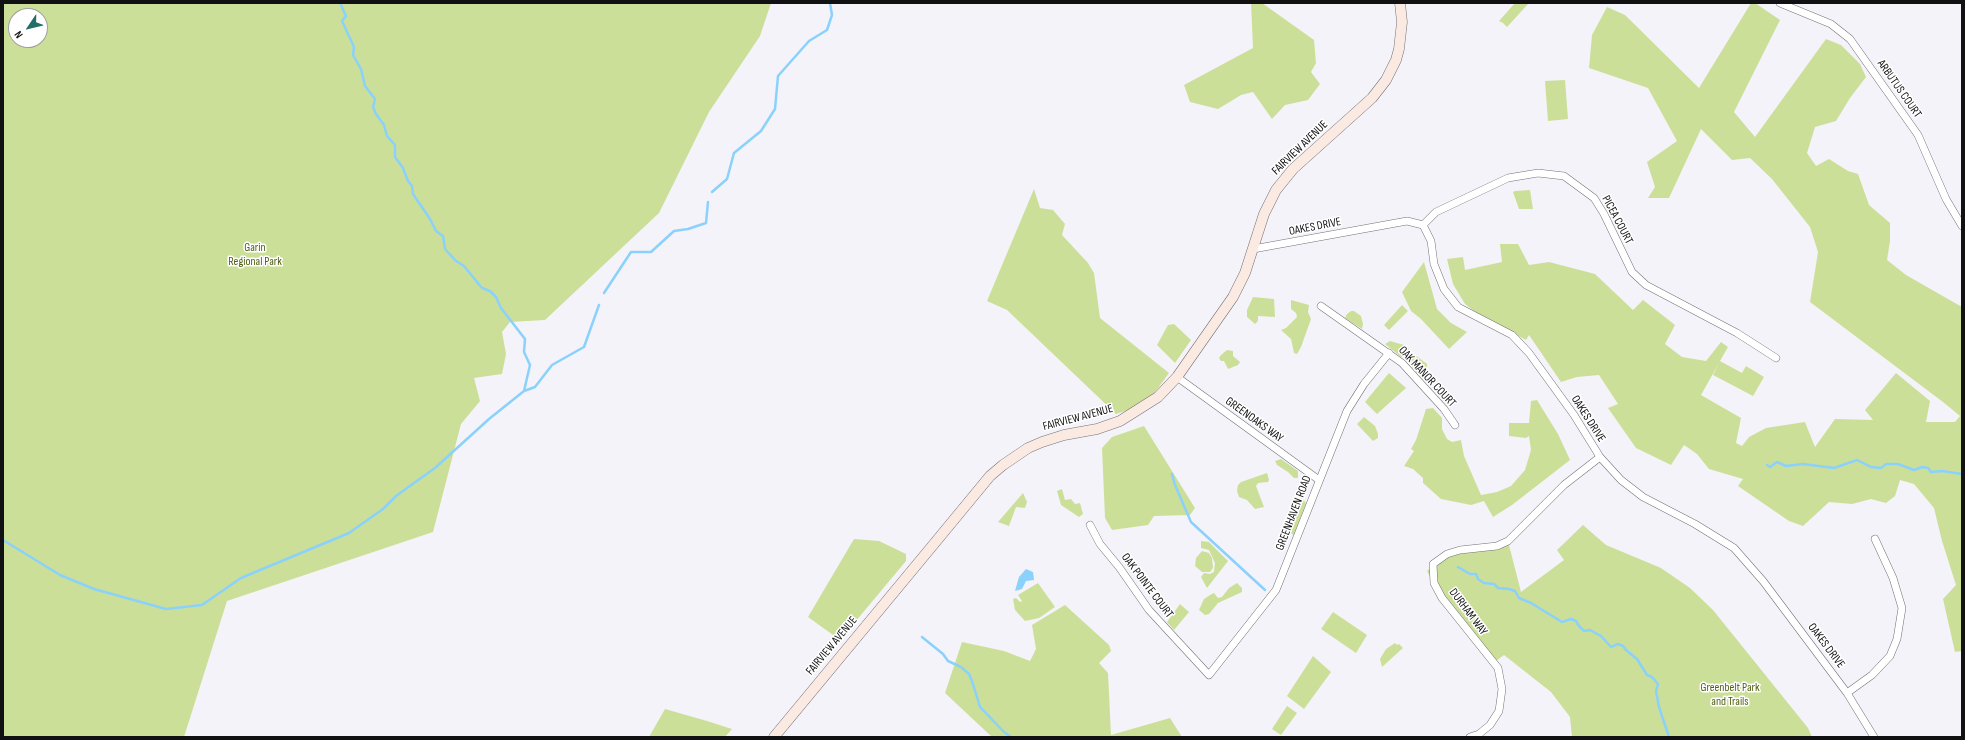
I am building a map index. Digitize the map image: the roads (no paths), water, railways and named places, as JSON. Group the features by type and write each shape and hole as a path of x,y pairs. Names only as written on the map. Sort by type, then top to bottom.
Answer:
{"main road":[{"name":"FAIRVIEW AVENUE","path":"774,737 990,476 1028,448 1042,442 1064,435 1097,429 1120,421 1158,397 1177,377 1233,297 1245,273 1270,200 1285,178 1372,98 1386,80 1396,60 1401,40 1402,22 1400,3"}],"street":[{"name":"ARBUTUS COURT","path":"1780,3 1832,24 1850,39 1918,135 1946,199 1962,226"},
{"name":"PICEA COURT","path":"1423,225 1436,212 1508,178 1538,173 1564,176 1594,198 1604,214 1632,272 1646,285 1737,332 1776,358"},
{"name":"OAKES DRIVE","path":"1253,249 1407,221 1423,225 1430,241 1434,264 1444,289 1458,307 1512,335 1529,352 1574,415 1600,457 1621,480 1643,497 1695,524 1734,548 1764,581 1847,693 1874,737"},
{"name":"OAK MANOR COURT","path":"1321,306 1402,363 1444,409 1455,425"},
{"name":"GREENHAVEN ROAD","path":"1209,675 1276,590 1346,411 1364,384 1389,353"},
{"name":"GREENOAKS WAY","path":"1177,377 1319,480"},
{"name":"DURHAM WAY","path":"1470,737 1478,734 1490,726 1499,711 1502,689 1498,668 1442,598 1434,583 1433,564 1446,554 1460,550 1497,546 1508,541 1564,484 1600,457"},
{"name":"OAK POINTE COURT","path":"1090,525 1100,544 1120,567 1149,610 1209,675"},
{"path":"1847,693 1872,675 1890,656 1897,639 1902,608 1893,578 1875,539"}],"water":[{"path":"1026,569 1033,572 1034,580 1026,581 1022,589 1015,591 1019,577"}],"waterway":[{"path":"340,3 346,16 342,21 354,47 353,55 361,69 365,86 375,99 373,107 376,114 384,125 387,136 395,145 395,157 403,168 408,181 412,186 413,194 430,219 436,231 443,236 445,249 456,261 464,266 482,288 490,291 496,297 501,308 525,339 524,352 530,365 524,391"},
{"path":"712,192 727,179 734,153 761,131 775,109 778,76 809,41 827,30 832,15 830,3"},
{"path":"604,293 631,252 651,252 674,231 688,229 706,223 708,202"},
{"path":"3,540 60,575 94,589 166,609 202,605 241,578 349,533 383,509 396,496 435,468 489,419 524,391 535,387 552,365 584,347 599,305"},
{"path":"1767,465 1770,467 1777,462 1786,466 1803,464 1834,468 1857,460 1871,467 1881,468 1886,464 1898,464 1914,470 1922,467 1928,468 1931,472 1942,471 1962,474"},
{"path":"1172,474 1175,485 1191,522 1265,590"},
{"path":"1458,567 1470,574 1476,574 1478,579 1484,583 1494,584 1498,588 1515,591 1519,598 1531,603 1562,622 1571,619 1576,621 1584,631 1590,630 1601,636 1611,647 1618,644 1623,646 1637,659 1647,675 1652,677 1658,684 1656,691 1659,707 1669,737"},
{"path":"922,637 943,654 948,661 961,667 969,674 980,707 1004,732 1011,737"}],"park label":[{"name":"Garin Regional Park","path":"255,255"},
{"name":"Greenbelt Park and Trails","path":"1730,695"}]}
